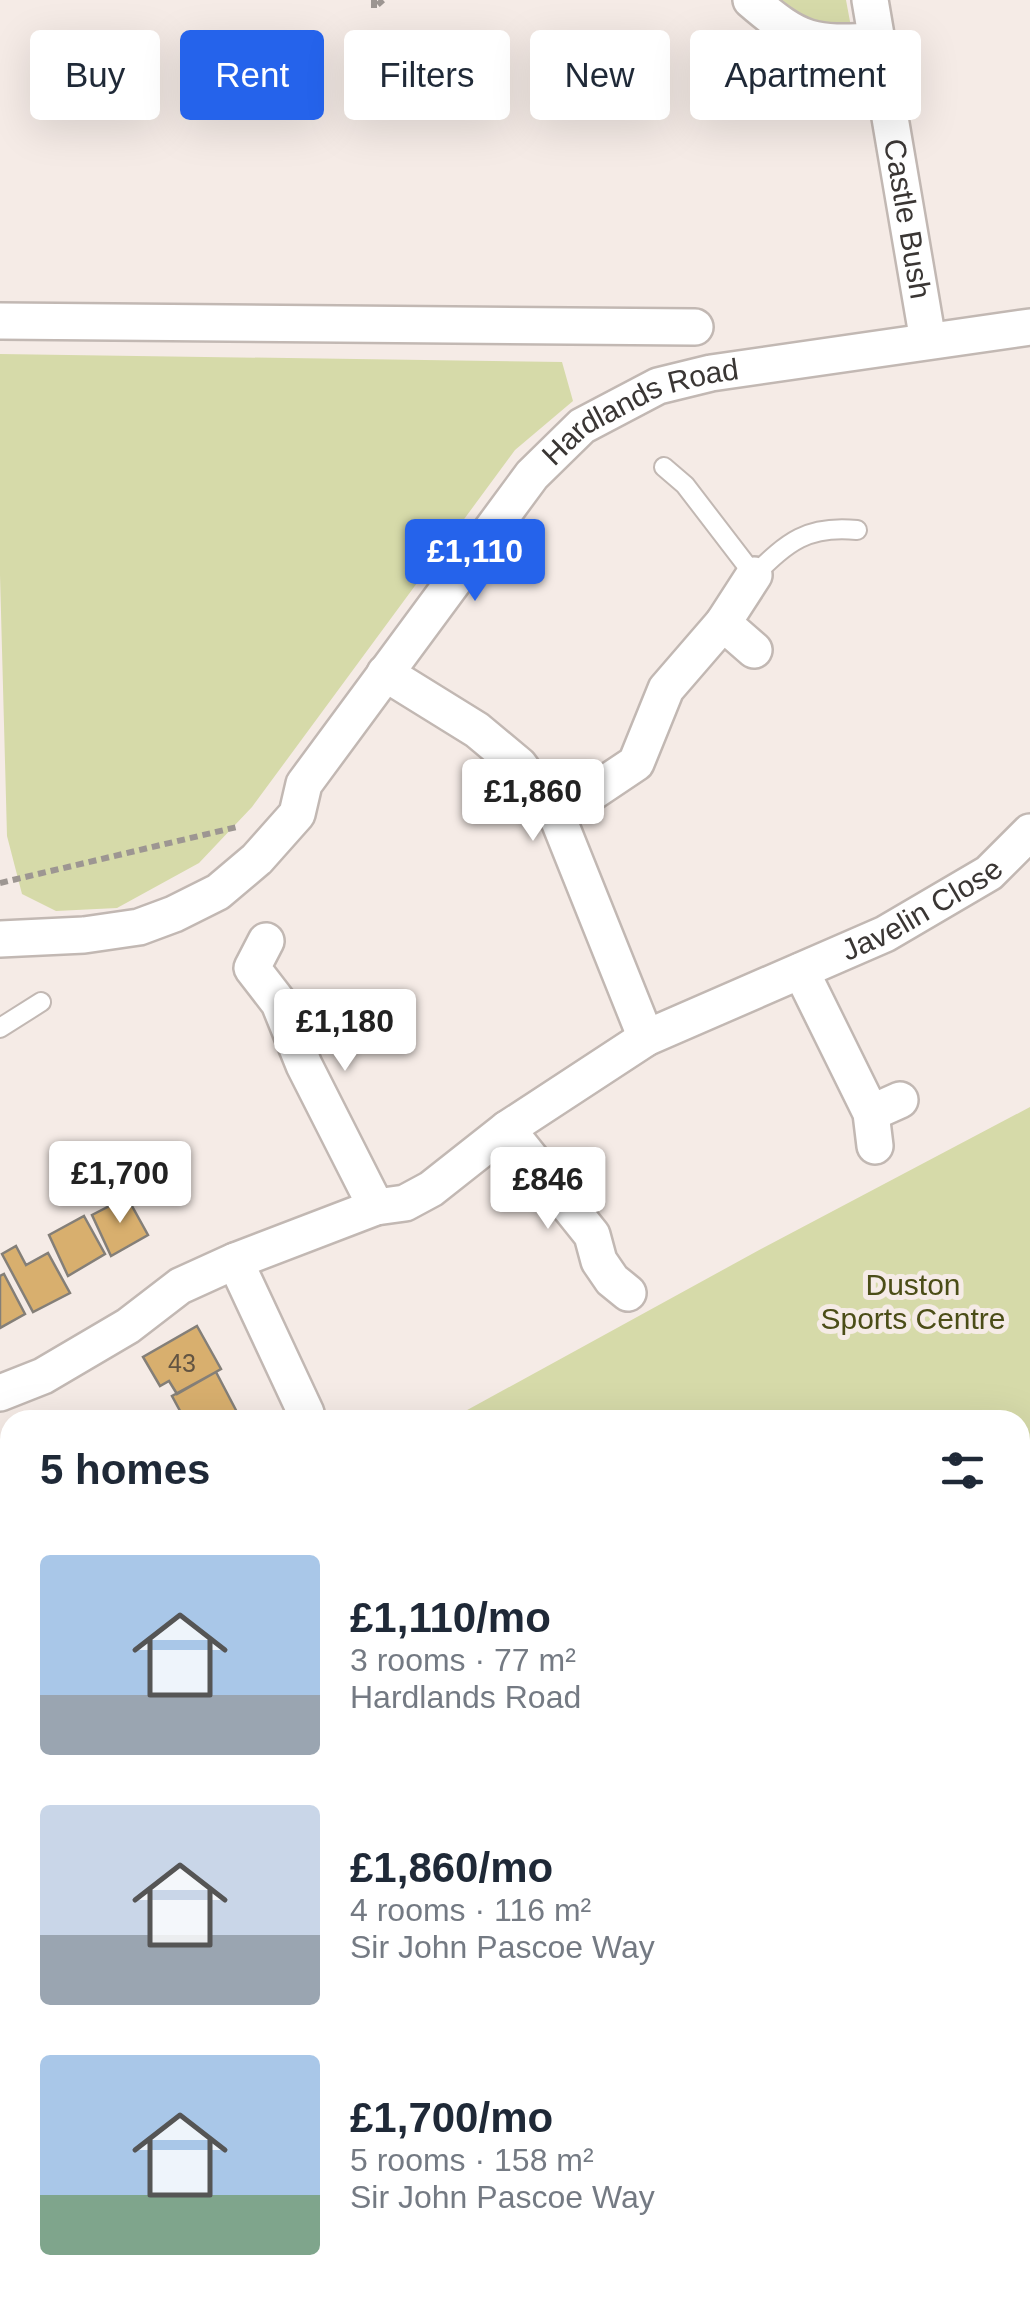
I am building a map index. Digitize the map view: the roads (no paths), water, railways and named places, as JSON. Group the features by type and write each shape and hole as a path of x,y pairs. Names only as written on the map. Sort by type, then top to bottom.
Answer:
{"street":[{"path":"751,0 790,30"},
{"name":"Castle Bush","path":"870,0 874,30"},
{"name":"Castle Bush","path":"890,120 928,341"},
{"name":"Hardlands Road","path":"0,321 695,328"},
{"name":"Hardlands Road","path":"0,938 84,935 139,926 218,892 257,859 297,814 304,784 532,475 582,426 658,386 710,373 1030,327"},
{"path":"557,816 636,763 666,689 723,623 754,575"},
{"path":"723,623 754,650"},
{"path":"386,673 477,730 519,765 557,816 646,1038"},
{"name":"Javelin Close","path":"0,1392 42,1376 128,1326 180,1286 235,1260 376,1207 405,1203 431,1189 507,1128 646,1038 885,934 990,874 1030,832"},
{"path":"266,942 252,968 279,1003 304,1065 376,1207"},
{"path":"801,971 882,1119"},
{"path":"507,1128 592,1235 599,1261 612,1280 628,1293"},
{"path":"235,1260 305,1410"}],"lane":[{"path":"664,467 684,484 754,575 780,550 805,534 834,528 857,530"},
{"path":"0,1028 41,1002"}],"park label":[{"name":"Duston Sports Centre","path":"913,1302"}]}
